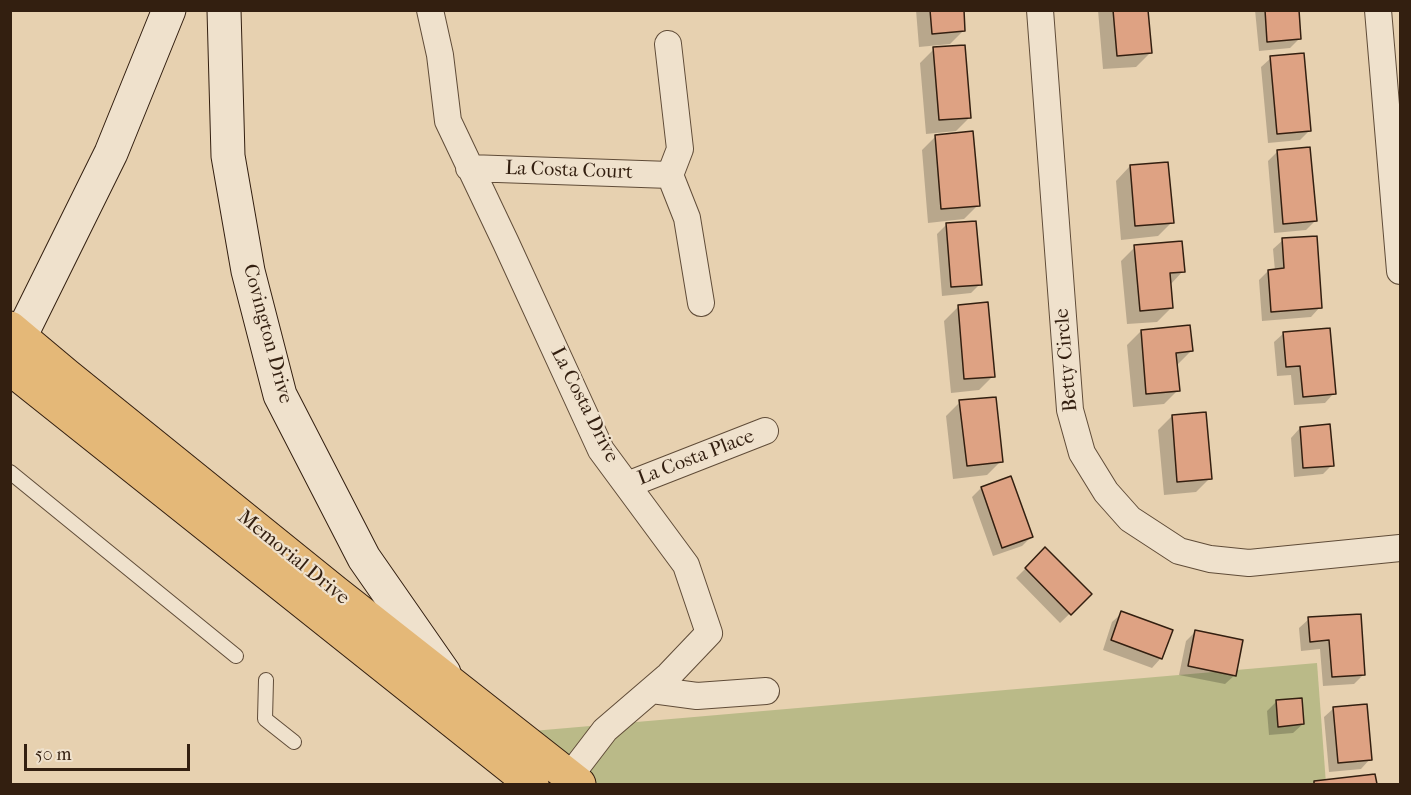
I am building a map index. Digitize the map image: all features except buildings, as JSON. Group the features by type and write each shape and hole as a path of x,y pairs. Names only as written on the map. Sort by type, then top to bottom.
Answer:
{"main road":[{"name":"Memorial Drive","path":"16,332 75,382 574,781"},
{"name":"Memorial Drive","path":"13,376 532,784"}],"street":[{"path":"13,376 16,332 111,153 169,10"},
{"name":"Covington Drive","path":"224,10 228,156 248,271 280,394 364,558 452,684"},
{"name":"La Costa Drive","path":"430,10 440,55 448,122 601,450 686,565 709,633 669,675 605,730 574,781"},
{"name":"Betty Circle","path":"1040,10 1070,410 1082,453 1106,492 1130,519 1179,551 1210,559 1249,563 1401,548"},
{"path":"1378,10 1401,271"},
{"path":"668,44 680,149 670,176 687,218 701,303"},
{"name":"La Costa Court","path":"469,168 670,176"},
{"name":"La Costa Place","path":"627,485 765,431"},
{"path":"652,690 698,696 766,691"}],"lane":[{"path":"10,472 237,656"},
{"path":"266,680 266,719 294,742"}],"green space":[{"path":"1317,663 1326,784 562,784 498,734"}]}
